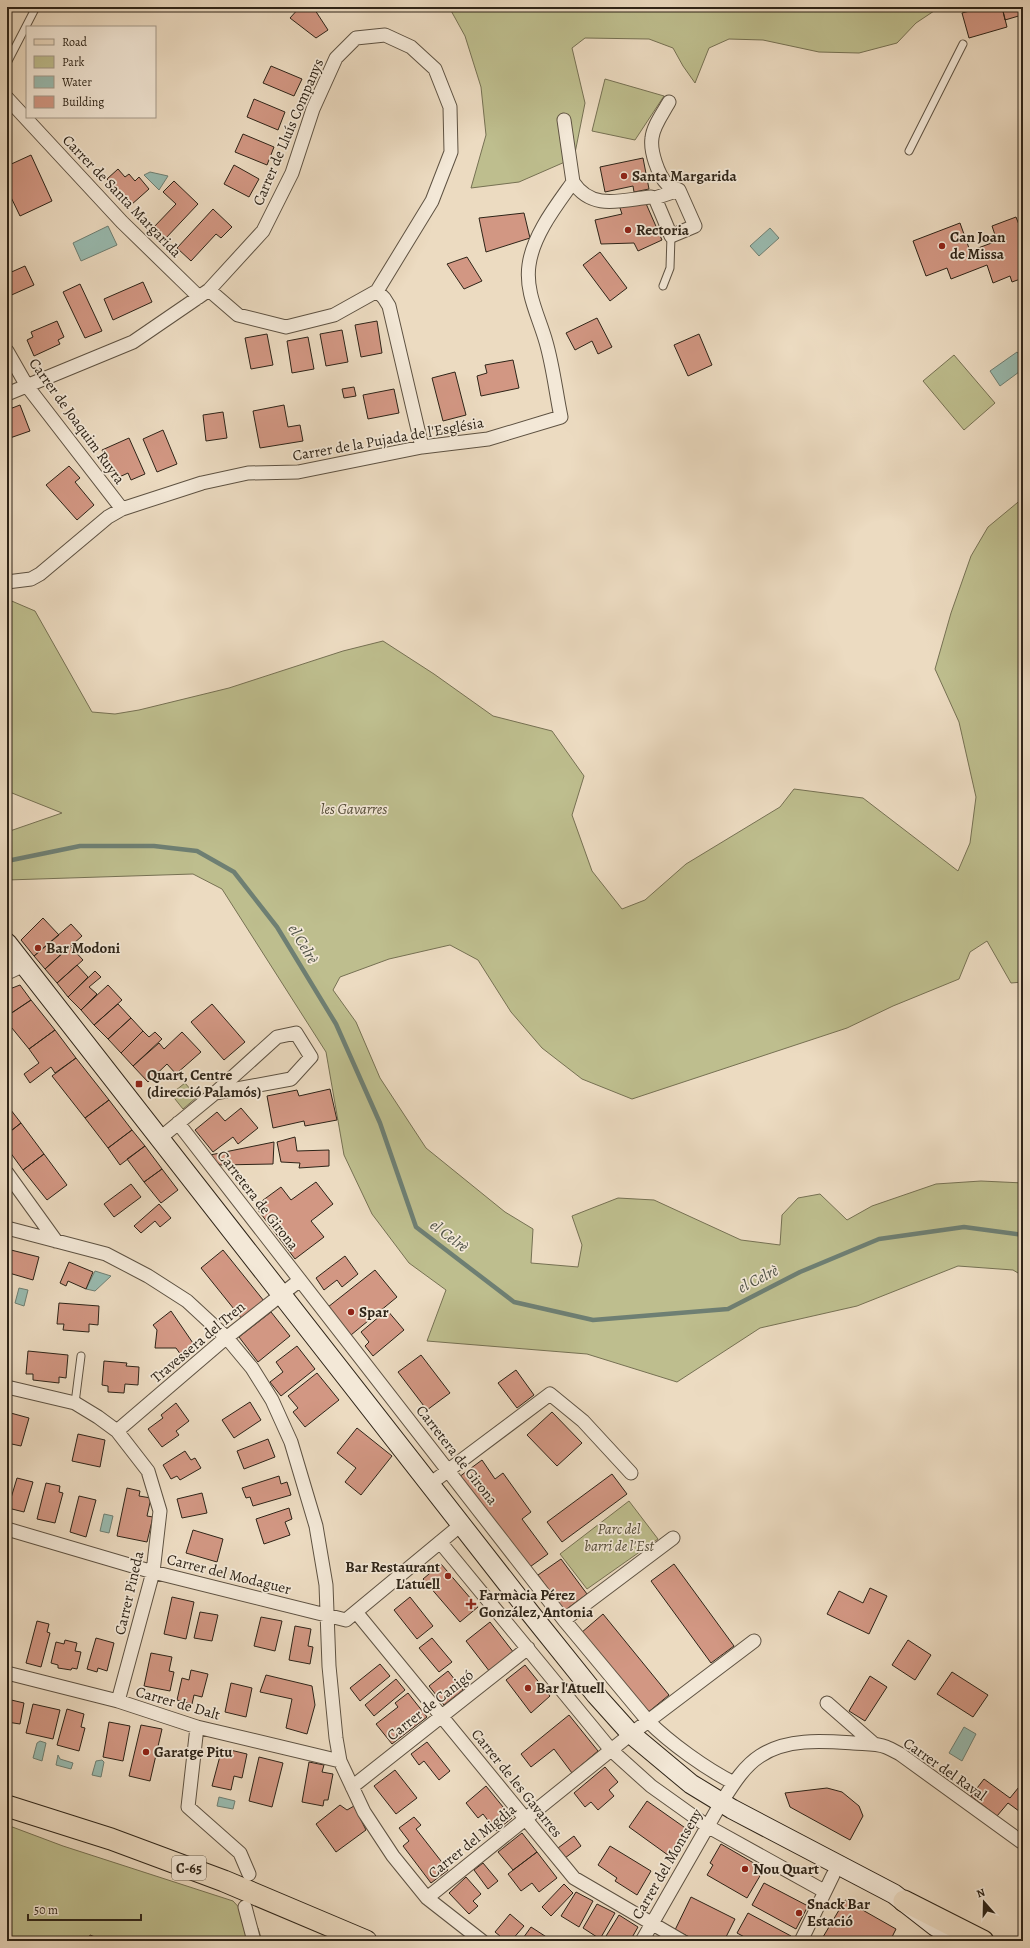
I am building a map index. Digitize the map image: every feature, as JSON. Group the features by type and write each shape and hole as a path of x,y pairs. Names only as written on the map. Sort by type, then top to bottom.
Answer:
{"main road":[{"path":"7,944 430,1484 596,1694 631,1734 691,1784 726,1806 787,1849 828,1883 900,1912 942,1934 959,1941"},
{"name":"C-65","path":"7,1806 112,1839 194,1870 366,1941"},
{"path":"726,1806 784,1835 894,1894 942,1934"},
{"path":"784,1835 799,1849 830,1868 828,1883"},
{"path":"828,1883 843,1874 983,1941"}],"street":[{"name":"Carrer de Lluís Companys","path":"7,394 132,342 204,293 263,231 292,173 313,109 336,58 356,38 385,35 411,47 435,69 450,107 452,152 432,201 377,291 334,315 286,327 238,315 204,293"},
{"name":"Carrer de Santa Margarida","path":"7,98 122,222 204,293"},
{"path":"655,198 670,236 695,226 679,190 668,185 656,166 651,148 655,128 669,102"},
{"path":"564,120 573,182 579,192 590,199 605,202 651,197 655,198 679,190"},
{"name":"Carrer de la Pujada de l'Església","path":"7,582 31,579 40,574 108,517 122,509 202,482 248,473 298,472 422,447 488,439 561,417 547,343 531,298 527,277 529,263 542,227 573,182"},
{"path":"377,291 389,306 422,447"},
{"name":"Carrer de Joaquim Ruyra","path":"7,351 27,386 122,509"},
{"path":"7,973 24,965"},
{"path":"159,1139 215,1093 277,1037 296,1033 311,1057 291,1079 215,1093"},
{"name":"Carretera de Girona","path":"178,1124 564,1620 648,1721 660,1732 722,1777 734,1783"},
{"path":"7,1173 56,1241"},
{"path":"7,1228 106,1254 148,1276 187,1301 227,1338 252,1368 272,1400 291,1442 316,1526 326,1585 329,1666 336,1738 340,1761 364,1812 393,1856 428,1898 482,1941"},
{"name":"Travessera del Tren","path":"117,1431 227,1338 300,1280"},
{"name":"Carrer Pineda","path":"7,1387 74,1403 117,1431 148,1471 160,1511 153,1572 118,1702"},
{"path":"430,1484 550,1394 583,1421 632,1473"},
{"path":"356,1612 462,1524"},
{"name":"Carrer del Modaguer","path":"7,1529 153,1572 346,1620 356,1612"},
{"path":"564,1620 673,1538"},
{"path":"440,1542 611,1750 651,1786 707,1826 828,1883 801,1941"},
{"name":"Carrer de les Gavarres","path":"356,1612 574,1878 682,1941"},
{"name":"Carrer del Migdia","path":"428,1898 525,1818 631,1734 754,1641"},
{"name":"Carrer de Canigó","path":"352,1787 528,1648"},
{"name":"Carrer de Dalt","path":"7,1673 118,1702 197,1726 340,1761"},
{"path":"827,1703 874,1744"},
{"path":"197,1726 188,1807 240,1853 249,1874"},
{"name":"Carrer del Raval","path":"726,1806 734,1783 760,1756 773,1749 791,1744 818,1741 874,1744 900,1754 1023,1843"},
{"name":"Carrer del Montseny","path":"642,1941 707,1826 726,1806"},
{"path":"245,1907 254,1941"}],"lane":[{"path":"26,26 36,7"},
{"path":"7,63 26,26"},
{"path":"909,151 963,44"},
{"path":"663,286 670,268 670,236"},
{"path":"74,1403 81,1356"}],"green space":[{"path":"449,7 940,7 916,23 897,43 859,53 819,52 763,40 729,39 709,48 695,83 673,48 649,39 585,38 572,48 585,103 574,158 519,182 471,188 486,135 481,87 465,36"},
{"path":"605,79 664,96 635,140 592,131"},
{"path":"954,355 995,403 964,430 923,381"},
{"name":"les Gavarres","path":"1023,498 1023,982 1011,983 987,941 970,952 959,979 893,1006 847,1028 632,1099 582,1079 542,1048 511,1012 478,960 450,945 389,959 340,977 333,990 356,1022 380,1078 426,1148 505,1212 533,1229 531,1263 578,1267 582,1245 572,1216 618,1198 654,1200 741,1240 780,1245 782,1215 798,1198 820,1194 847,1220 872,1206 936,1184 981,1181 1023,1183 1023,1276 1013,1270 958,1266 857,1306 760,1328 677,1382 587,1354 427,1341 446,1290 409,1263 372,1214 344,1155 326,1052 222,889 193,874 7,880 7,832 62,813 7,791 7,599 35,611 92,712 115,714 139,710 229,688 343,651 383,641 434,674 493,716 552,731 584,776 572,815 592,871 622,909 645,900 686,864 780,807 794,789 863,798 958,871 970,843 976,797 959,722 935,669 951,613 971,556 988,527"},
{"path":"185,1083 197,1097 183,1109 171,1094"},
{"name":"Parc del barri de l'Est","path":"629,1501 658,1539 587,1589 560,1554"},
{"path":"7,1825 63,1846 233,1901 258,1928 262,1941 7,1941"}],"water":[{"path":"150,172 168,176 159,190 144,175"},
{"path":"108,226 117,245 81,261 73,243"},
{"path":"770,228 779,238 759,256 750,246"},
{"path":"1017,352 1023,359 1023,369 1000,386 990,371"},
{"path":"95,1271 111,1276 95,1291 86,1289"},
{"path":"19,1288 28,1290 24,1306 15,1303"},
{"path":"104,1514 113,1516 109,1533 100,1531"},
{"path":"964,1727 976,1734 962,1761 949,1753"},
{"path":"40,1741 46,1743 42,1761 33,1758 37,1743"},
{"path":"58,1755 60,1759 73,1763 71,1769 56,1765"},
{"path":"102,1760 104,1762 101,1777 92,1775 96,1761"},
{"path":"219,1797 235,1801 233,1809 217,1806"}],"building":[{"path":"300,7 313,7 328,30 316,38 290,18"},
{"path":"985,7 1002,7 1007,27 969,38 962,13"},
{"path":"1002,7 1020,7 1022,15 1005,20"},
{"path":"271,66 302,79 294,96 263,83"},
{"path":"254,99 285,112 278,130 247,117"},
{"path":"243,134 274,147 267,165 235,152"},
{"path":"31,155 52,201 20,216 7,189 7,166"},
{"name":"Santa Margarida","path":"643,158 649,189 634,192 633,186 605,192 600,167"},
{"path":"234,165 259,179 249,197 224,184"},
{"path":"118,169 125,177 129,174 135,181 139,177 149,189 131,205 107,179"},
{"path":"174,181 198,204 165,239 153,228 176,204 163,192"},
{"name":"Rectoria","path":"644,199 662,240 638,251 634,243 601,244 595,220 622,214 619,205"},
{"path":"213,209 232,227 221,238 216,234 191,261 177,248"},
{"path":"524,213 530,238 486,252 479,218"},
{"name":"Can Joan de Missa","path":"1016,217 1023,235 1023,278 1012,282 1010,276 993,283 987,265 951,279 947,268 926,276 913,241 960,223 970,251 997,241 992,226"},
{"path":"600,252 627,288 610,301 583,265"},
{"path":"467,257 482,281 464,289 447,264"},
{"path":"25,266 34,285 7,297 7,274"},
{"path":"143,282 152,302 113,320 104,299"},
{"path":"80,284 102,331 85,338 63,292"},
{"path":"597,318 612,347 598,354 592,341 575,350 566,333"},
{"path":"57,321 64,337 58,340 60,344 34,356 27,340 33,337 31,332"},
{"path":"377,321 382,353 361,357 355,325"},
{"path":"342,330 348,362 326,366 320,334"},
{"path":"267,334 273,365 251,369 245,338"},
{"path":"699,334 712,365 688,376 674,345"},
{"path":"308,337 314,369 292,373 287,341"},
{"path":"513,360 519,388 481,396 477,376 487,373 485,365"},
{"path":"455,372 466,415 443,421 432,378"},
{"path":"354,387 356,396 344,398 342,389"},
{"path":"394,389 399,413 368,419 363,395"},
{"path":"20,405 30,431 7,439 7,410"},
{"path":"284,405 288,427 300,425 303,441 260,448 253,411"},
{"path":"223,412 227,438 206,441 203,415"},
{"path":"163,430 177,464 157,472 143,439"},
{"path":"129,438 145,474 131,480 128,473 115,479 102,450"},
{"path":"69,466 80,478 75,482 94,505 77,520 46,485"},
{"path":"43,918 59,935 34,956 21,940"},
{"path":"71,924 82,936 45,969 34,956"},
{"path":"70,946 83,960 57,983 45,969"},
{"path":"77,965 88,977 68,997 57,983"},
{"path":"95,971 101,977 89,987 97,994 81,1010 68,997"},
{"path":"20,985 31,1000 7,1016 7,990"},
{"path":"108,985 122,1000 94,1025 81,1010"},
{"path":"31,1000 55,1030 29,1049 7,1022 7,1016"},
{"path":"118,1004 131,1018 108,1039 94,1025"},
{"path":"212,1004 245,1042 224,1060 191,1022"},
{"path":"131,1018 143,1031 121,1053 108,1039"},
{"path":"55,1030 76,1058 55,1073 51,1067 30,1083 24,1074 39,1063 29,1049"},
{"path":"143,1031 149,1037 155,1032 162,1039 133,1066 121,1053"},
{"path":"182,1032 201,1052 176,1074 167,1064 148,1082 133,1066 159,1043 164,1049"},
{"path":"76,1058 109,1100 85,1118 52,1076"},
{"path":"330,1089 337,1120 305,1126 304,1121 273,1128 267,1096 297,1090 299,1096"},
{"path":"109,1100 132,1130 108,1148 85,1118"},
{"path":"7,1105 21,1123 7,1134"},
{"path":"241,1108 258,1128 238,1144 233,1137 213,1152 195,1130 217,1112 225,1121"},
{"path":"21,1123 44,1154 23,1170 7,1148 7,1134"},
{"path":"132,1130 145,1146 120,1165 108,1148"},
{"path":"295,1137 297,1151 329,1150 329,1166 299,1168 300,1163 281,1162 277,1142"},
{"path":"274,1142 273,1164 220,1165 210,1155"},
{"path":"145,1146 162,1169 144,1182 127,1159"},
{"path":"44,1154 67,1185 47,1200 23,1170"},
{"path":"162,1169 178,1190 161,1203 144,1182"},
{"path":"316,1182 333,1204 311,1221 324,1237 295,1259 255,1206 281,1187 291,1200"},
{"path":"131,1184 141,1197 114,1217 104,1204"},
{"path":"159,1204 171,1218 160,1227 155,1221 141,1233 134,1226"},
{"path":"7,1249 39,1257 33,1280 9,1273 7,1280"},
{"path":"223,1250 264,1301 242,1319 201,1268"},
{"path":"345,1256 358,1274 342,1287 337,1280 324,1290 316,1278"},
{"path":"69,1262 93,1272 86,1289 68,1281 66,1286 60,1283"},
{"path":"375,1270 397,1297 351,1335 328,1307"},
{"path":"59,1303 99,1306 98,1325 89,1324 89,1332 63,1330 64,1324 57,1324"},
{"path":"387,1310 404,1330 373,1356 365,1346 369,1342 361,1332"},
{"path":"171,1311 195,1346 181,1355 176,1348 155,1348 157,1330 153,1325"},
{"path":"271,1312 290,1336 258,1362 239,1337"},
{"path":"297,1346 315,1369 281,1396 270,1382 283,1372 276,1362"},
{"path":"28,1351 68,1355 66,1378 59,1377 59,1383 33,1380 33,1374 26,1374"},
{"path":"421,1355 450,1393 427,1410 398,1372"},
{"path":"104,1361 127,1363 126,1366 139,1367 138,1385 125,1384 124,1393 108,1392 108,1386 102,1385"},
{"path":"516,1370 534,1395 517,1408 498,1383"},
{"path":"317,1373 339,1400 305,1427 293,1412 298,1408 288,1396"},
{"path":"250,1402 261,1420 234,1438 222,1420"},
{"path":"176,1403 189,1421 176,1431 179,1435 162,1447 148,1429 163,1418 161,1415"},
{"path":"7,1412 29,1418 21,1446 7,1443"},
{"path":"552,1412 582,1443 557,1466 527,1435"},
{"path":"357,1428 392,1456 361,1495 345,1482 356,1468 337,1453"},
{"path":"78,1434 105,1440 100,1467 72,1461"},
{"path":"268,1439 275,1457 244,1469 237,1451"},
{"path":"185,1451 191,1460 195,1458 201,1468 180,1480 177,1476 171,1479 163,1465"},
{"path":"482,1460 495,1479 503,1473 531,1512 522,1519 548,1554 527,1569 459,1477"},
{"path":"612,1474 627,1494 562,1542 547,1522"},
{"path":"279,1476 281,1484 287,1482 291,1495 253,1506 250,1497 246,1498 242,1488"},
{"path":"17,1478 33,1482 24,1512 8,1508"},
{"path":"46,1483 60,1486 59,1492 63,1493 55,1523 37,1519"},
{"path":"127,1488 140,1491 139,1496 151,1498 147,1516 153,1517 147,1542 117,1536"},
{"path":"202,1493 207,1513 182,1518 177,1499"},
{"path":"79,1496 96,1500 86,1537 70,1532"},
{"path":"289,1508 292,1519 285,1522 290,1535 264,1544 256,1519"},
{"path":"193,1530 223,1539 217,1562 186,1553"},
{"path":"561,1559 587,1594 564,1611 538,1575"},
{"path":"441,1564 478,1607 460,1622 423,1579"},
{"path":"674,1564 734,1646 711,1663 651,1581"},
{"path":"870,1588 887,1596 869,1634 827,1614 839,1591 863,1603"},
{"path":"172,1597 194,1602 186,1639 164,1634"},
{"path":"410,1597 433,1626 417,1639 394,1610"},
{"path":"200,1612 218,1615 212,1641 194,1638"},
{"path":"603,1614 669,1695 646,1714 581,1633"},
{"path":"261,1617 282,1621 275,1651 254,1646"},
{"path":"37,1621 49,1624 47,1632 50,1633 41,1667 26,1663"},
{"path":"490,1622 514,1653 490,1672 466,1641"},
{"path":"295,1626 311,1629 308,1646 313,1647 310,1664 289,1660"},
{"path":"96,1638 114,1643 107,1671 98,1668 97,1672 87,1669"},
{"path":"432,1638 452,1662 439,1672 419,1648"},
{"path":"65,1640 77,1643 75,1651 81,1652 77,1669 72,1668 71,1670 58,1668 58,1665 51,1663 56,1642 64,1644"},
{"path":"908,1640 931,1655 915,1680 892,1665"},
{"path":"151,1653 172,1657 169,1671 174,1672 170,1691 144,1686"},
{"path":"380,1664 390,1676 360,1701 350,1688"},
{"name":"Bar l'Atuell","path":"525,1665 550,1696 531,1713 506,1680"},
{"path":"191,1670 208,1674 202,1697 194,1695 192,1704 177,1700 182,1678 189,1680"},
{"path":"448,1671 463,1690 444,1705 429,1686"},
{"path":"952,1672 988,1695 973,1717 937,1694"},
{"path":"266,1675 312,1686 315,1705 307,1734 286,1728 292,1699 260,1692"},
{"path":"870,1676 887,1687 865,1721 849,1711"},
{"path":"396,1679 405,1690 374,1716 365,1705"},
{"path":"231,1683 252,1688 246,1717 225,1712"},
{"path":"408,1693 427,1717 392,1744 376,1724 398,1707 395,1703"},
{"path":"7,1699 24,1703 20,1724 7,1722"},
{"path":"33,1704 60,1710 53,1739 26,1733"},
{"path":"67,1709 84,1714 81,1727 85,1728 79,1751 57,1745"},
{"path":"569,1715 598,1751 572,1773 554,1749 531,1767 521,1754"},
{"path":"109,1722 130,1726 123,1761 103,1757"},
{"name":"Garatge Pitu","path":"141,1725 162,1729 150,1781 129,1776"},
{"path":"427,1742 450,1771 439,1780 424,1761 419,1765 411,1754"},
{"path":"226,1749 247,1754 242,1778 234,1776 231,1790 212,1786 220,1756 224,1757"},
{"path":"259,1757 283,1763 272,1807 249,1801"},
{"path":"309,1762 324,1765 322,1772 333,1774 328,1800 324,1800 323,1806 302,1802"},
{"path":"605,1767 618,1782 609,1790 614,1796 598,1810 591,1802 585,1807 574,1793"},
{"path":"395,1770 417,1798 396,1814 374,1786"},
{"path":"984,1779 1010,1798 1023,1782 1023,1814 1008,1803 997,1816 971,1796"},
{"path":"486,1786 512,1818 496,1831 483,1814 478,1818 466,1803"},
{"path":"827,1788 842,1792 859,1806 863,1816 850,1840 790,1807 785,1793"},
{"path":"647,1801 691,1832 672,1858 629,1827"},
{"path":"340,1805 347,1810 354,1806 366,1830 336,1852 316,1824"},
{"path":"414,1817 421,1825 416,1829 448,1870 431,1883 403,1846 409,1841 399,1828"},
{"path":"1021,1825 1023,1826 1023,1837 1017,1833"},
{"path":"522,1833 537,1852 513,1870 498,1852"},
{"path":"574,1836 581,1846 565,1858 558,1848"},
{"path":"721,1844 764,1869 747,1898 707,1875 713,1865 710,1863"},
{"path":"610,1846 651,1871 637,1895 615,1881 617,1878 598,1865"},
{"path":"537,1852 557,1878 539,1892 532,1883 521,1891 508,1874"},
{"path":"483,1863 498,1881 488,1889 474,1870"},
{"path":"466,1877 481,1894 473,1901 478,1906 469,1914 449,1893"},
{"path":"764,1883 808,1906 796,1929 752,1905"},
{"path":"564,1884 573,1893 551,1916 542,1907"},
{"path":"576,1892 593,1901 579,1927 561,1916"},
{"path":"691,1897 735,1919 724,1941 698,1941 675,1930"},
{"path":"845,1900 896,1929 890,1941 830,1941 823,1937"},
{"path":"597,1904 615,1913 600,1939 583,1928"},
{"path":"748,1913 791,1936 789,1941 752,1941 737,1933"},
{"path":"510,1914 524,1926 511,1941 506,1941 495,1932"},
{"path":"619,1915 638,1927 630,1941 603,1941"},
{"path":"531,1927 548,1938 546,1941 521,1941"},
{"path":"90,1935 105,1941 87,1941"}],"waterway":[{"name":"el Celrè","path":"7,861 80,846 154,846 197,851 234,872 277,927 336,1024 380,1123 416,1227 514,1302 593,1320 728,1309 800,1272 879,1239 964,1227 1023,1235"}],"place":[{"name":"Santa Margarida","path":"624,176"},
{"name":"Rectoria","path":"628,230"},
{"name":"Can Joan de Missa","path":"942,246"},
{"name":"Bar Modoni","path":"38,948"},
{"name":"Quart, Centre (direcció Palamós)","path":"139,1084"},
{"name":"Spar","path":"351,1312"},
{"name":"Bar Restaurant L'atuell","path":"448,1576"},
{"name":"Farmàcia Pérez González, Antonia","path":"471,1604"},
{"name":"Bar l'Atuell","path":"528,1688"},
{"name":"Garatge Pitu","path":"146,1752"},
{"name":"Nou Quart","path":"745,1869"},
{"name":"Snack Bar Estació","path":"799,1913"}]}
